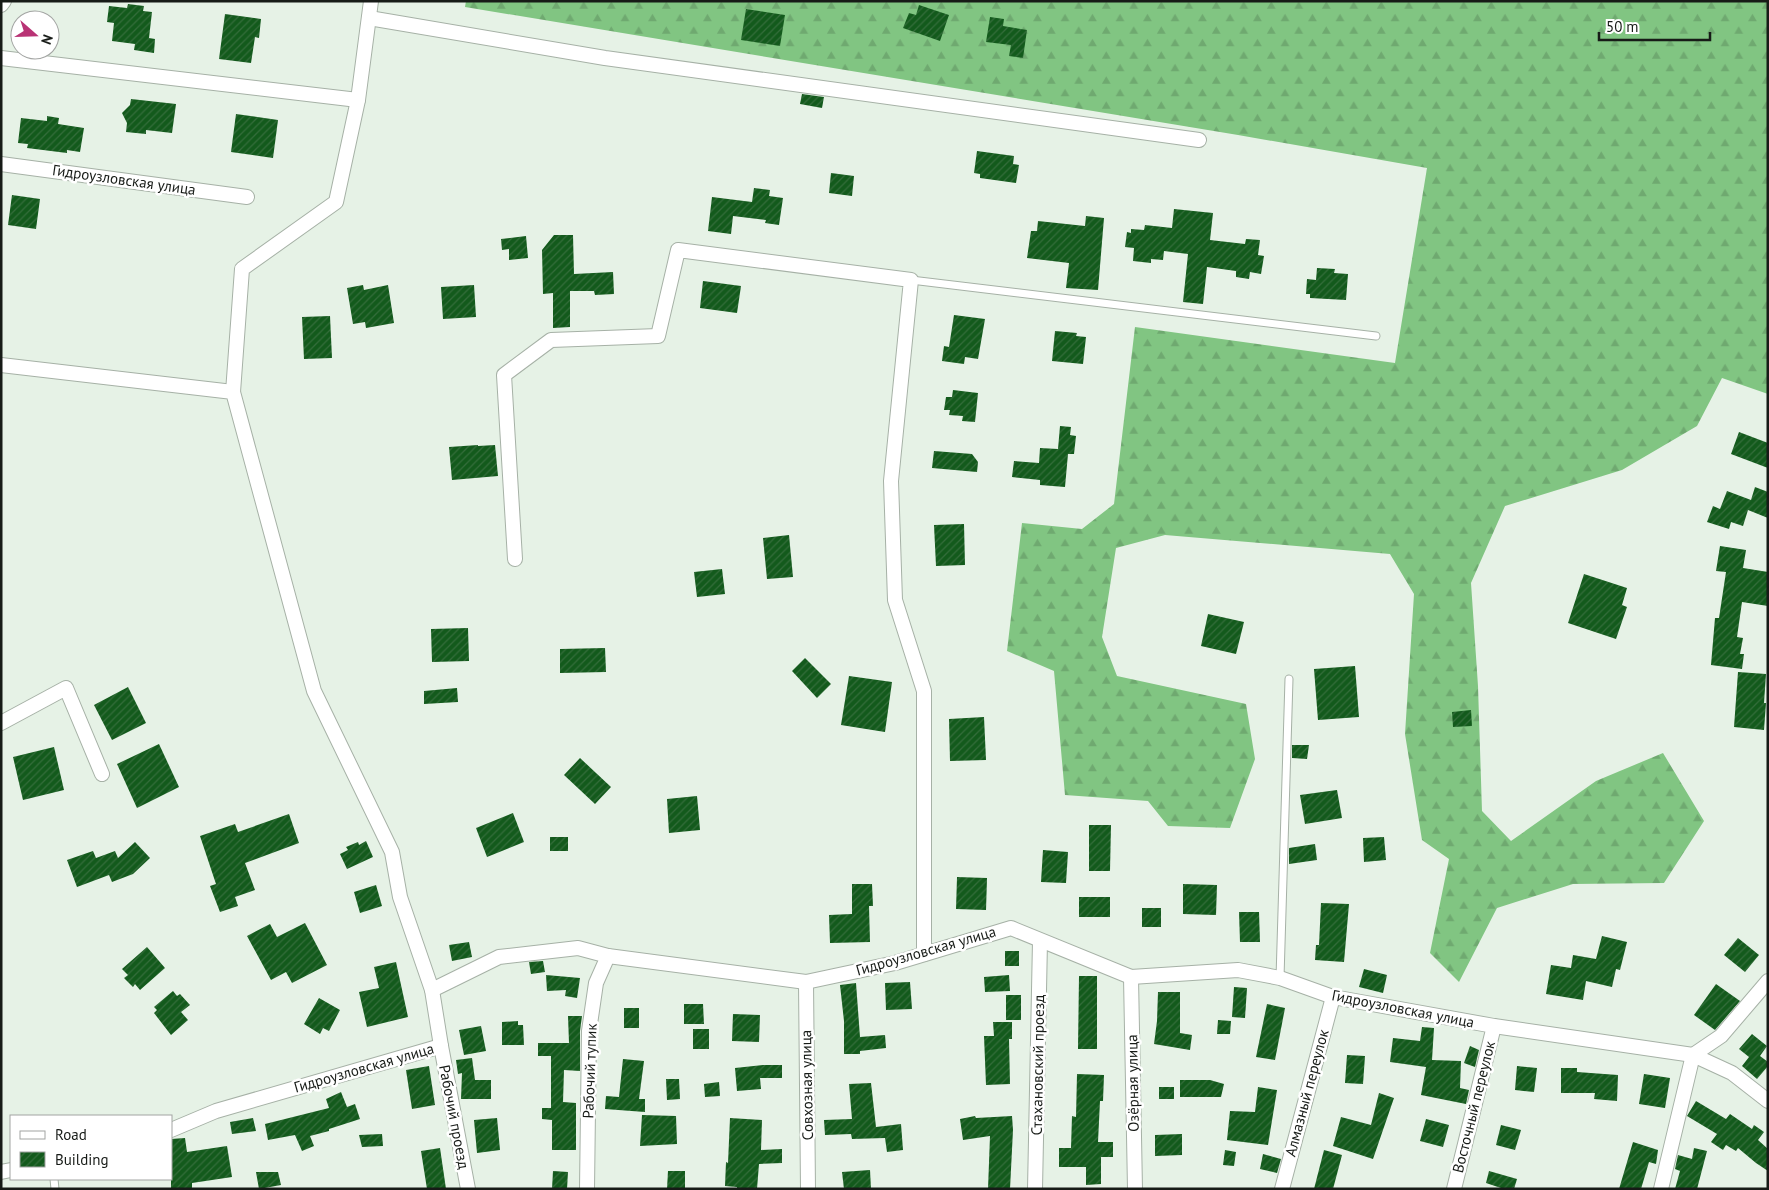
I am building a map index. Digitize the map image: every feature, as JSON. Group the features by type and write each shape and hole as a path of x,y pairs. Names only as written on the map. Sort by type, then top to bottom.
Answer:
{"street":[{"path":"1,5 4,1"},
{"path":"371,1 358,100 336,202 242,269 233,392 314,691 392,852 400,897 432,990"},
{"path":"369,18 605,58 1199,140"},
{"path":"1,58 358,100"},
{"name":"Гидроузловская улица","path":"1,164 247,196"},
{"path":"515,559 504,375 551,340 658,336 678,250 911,280 891,481 895,600 924,691 924,954"},
{"path":"1,365 233,392"},
{"path":"1,723 66,688 102,774"},
{"name":"Гидроузловская улица","path":"172,1130 216,1111 441,1046 432,990 499,957 578,948 608,956 806,982 894,963 1011,928 1131,977 1238,970 1280,978 1333,997 1494,1026 1693,1055 1732,1073 1768,1101"},
{"name":"Стахановский проезд","path":"1035,1189 1040,941"},
{"name":"Рабочий тупик","path":"587,1189 589,1031 596,983 608,956"},
{"name":"Озёрная улица","path":"1131,977 1135,1189"},
{"path":"1661,1189 1693,1055 1721,1036 1768,981"},
{"name":"Совхозная улица","path":"806,982 808,1189"},
{"name":"Алмазный переулок","path":"1282,1189 1333,997"},
{"name":"Восточный переулок","path":"1454,1189 1494,1026"},
{"name":"Рабочий проезд","path":"441,1046 468,1189"}],"lane":[{"path":"911,280 1376,336"},
{"path":"1280,978 1288,679"}],"green space":[{"path":"466,1 1768,1 1768,394 1722,378 1697,426 1622,470 1505,506 1471,583 1478,686 1482,811 1511,841 1596,781 1663,753 1704,821 1664,883 1573,884 1497,908 1459,982 1430,953 1449,859 1422,840 1405,734 1414,594 1390,554 1165,535 1116,548 1102,637 1117,676 1246,704 1255,759 1230,828 1168,826 1148,801 1065,795 1054,671 1007,651 1022,523 1082,529 1114,504 1135,327 1395,363 1427,168 465,7"}],"building":[{"path":"128,4 144,6 143,11 152,12 149,38 155,39 154,53 134,50 135,44 112,41 114,23 107,22 109,6 127,8"},
{"path":"919,5 949,15 940,41 903,28 909,13 916,15"},
{"path":"746,9 785,15 780,46 741,40"},
{"path":"225,14 261,19 259,38 255,37 251,63 219,59"},
{"path":"990,17 1004,19 1003,26 1027,30 1023,58 1009,56 1011,45 986,42"},
{"path":"802,94 824,97 822,108 800,104"},
{"path":"131,99 176,104 172,133 146,130 146,134 126,132 127,123 122,113 130,105"},
{"path":"236,114 278,120 273,158 231,152"},
{"path":"47,116 59,118 58,124 84,128 80,152 67,150 67,153 27,148 28,144 18,143 21,118 47,121"},
{"path":"977,151 1014,156 1013,164 1019,165 1016,183 980,178 980,174 974,173"},
{"path":"831,173 854,176 852,196 829,193"},
{"path":"754,188 770,190 769,196 783,198 779,225 765,223 766,220 733,216 731,234 708,231 712,197 752,202"},
{"path":"12,195 40,199 36,229 8,225"},
{"path":"1174,209 1213,213 1210,240 1245,244 1246,239 1260,240 1258,255 1264,256 1261,274 1250,272 1249,279 1236,277 1236,271 1207,267 1203,304 1183,302 1188,254 1164,251 1163,260 1151,259 1151,263 1133,261 1134,248 1125,247 1127,232 1131,233 1131,229 1144,230 1145,225 1172,228"},
{"path":"1086,216 1104,218 1098,290 1066,288 1069,263 1027,258 1031,231 1037,231 1038,221 1085,226"},
{"path":"554,235 573,235 574,274 613,272 614,294 595,295 594,291 570,291 570,327 553,328 553,293 543,294 542,250"},
{"path":"526,236 528,258 509,260 509,249 502,250 501,239"},
{"path":"1317,268 1335,269 1334,273 1348,274 1346,300 1310,298 1310,294 1306,294 1307,279 1316,280"},
{"path":"703,281 741,286 737,313 700,308"},
{"path":"363,285 364,290 388,285 394,323 366,328 365,322 353,324 347,288"},
{"path":"474,285 476,317 443,319 441,287"},
{"path":"954,315 985,319 978,359 965,357 964,364 942,361 944,346 949,347"},
{"path":"330,316 332,358 304,359 302,317"},
{"path":"1055,331 1077,333 1076,336 1086,337 1083,364 1052,361"},
{"path":"953,390 978,393 975,422 962,421 963,416 949,415 950,410 944,410 946,397 952,397"},
{"path":"1060,426 1071,427 1070,435 1076,436 1074,454 1068,454 1065,487 1040,485 1040,480 1012,477 1014,461 1039,463 1040,448 1058,449"},
{"path":"1739,432 1768,443 1768,468 1731,454"},
{"path":"495,445 498,476 452,480 449,447"},
{"path":"934,451 972,454 978,462 977,472 932,468"},
{"path":"1755,487 1768,492 1768,518 1748,510 1743,526 1731,522 1729,529 1707,522 1713,506 1720,509 1727,491 1751,500"},
{"path":"964,524 965,565 936,566 934,525"},
{"path":"789,535 793,577 767,579 763,538"},
{"path":"1720,546 1746,550 1743,568 1768,572 1768,606 1742,602 1737,637 1743,638 1740,654 1744,654 1742,669 1711,665 1715,618 1719,618 1726,572 1716,571"},
{"path":"722,569 725,594 697,597 694,572"},
{"path":"1584,574 1627,588 1622,605 1627,607 1616,639 1568,623"},
{"path":"1208,614 1244,622 1236,654 1201,646"},
{"path":"468,628 469,661 432,662 431,629"},
{"path":"605,648 606,672 560,673 560,649"},
{"path":"805,658 831,684 817,698 792,671"},
{"path":"1355,666 1359,717 1318,720 1314,669"},
{"path":"1738,672 1766,674 1764,730 1734,727"},
{"path":"849,676 892,682 885,732 841,725"},
{"path":"128,687 146,723 112,740 94,705"},
{"path":"457,688 458,702 424,704 424,691"},
{"path":"1471,710 1472,726 1453,727 1452,712"},
{"path":"984,717 986,760 950,761 949,719"},
{"path":"159,744 179,787 137,808 117,764"},
{"path":"1292,745 1309,745 1307,759 1292,758"},
{"path":"54,747 64,790 23,800 13,757"},
{"path":"580,758 611,787 595,804 564,775"},
{"path":"1337,790 1342,818 1305,824 1300,795"},
{"path":"697,796 700,830 669,833 667,799"},
{"path":"513,813 524,842 487,857 476,828"},
{"path":"289,814 299,843 245,863 255,890 235,897 238,906 220,912 210,886 216,884 200,836 235,824 238,832"},
{"path":"1089,825 1111,825 1110,871 1089,871"},
{"path":"550,837 568,837 568,851 550,851"},
{"path":"1384,837 1386,860 1364,862 1363,838"},
{"path":"366,841 373,857 347,869 340,854 348,850 346,847 358,842 359,845"},
{"path":"135,842 150,858 133,874 112,882 109,875 77,887 67,860 93,851 96,858 115,851 118,858"},
{"path":"1315,844 1317,860 1289,864 1289,848"},
{"path":"1043,850 1068,852 1066,883 1041,882"},
{"path":"957,877 987,878 986,910 956,909"},
{"path":"852,884 872,884 873,906 869,906 870,942 830,943 829,915 852,914"},
{"path":"1183,884 1217,885 1216,915 1183,914"},
{"path":"376,885 382,906 360,913 354,892"},
{"path":"1079,897 1110,897 1110,917 1079,917"},
{"path":"1321,903 1349,904 1344,962 1315,960 1316,945 1319,945"},
{"path":"1142,908 1161,908 1161,927 1142,927"},
{"path":"1239,912 1259,912 1260,942 1240,942"},
{"path":"305,923 327,965 292,983 286,972 271,980 247,936 270,924 277,937"},
{"path":"1602,936 1627,942 1620,970 1616,969 1612,987 1586,981 1583,1000 1546,994 1551,965 1571,968 1573,955 1596,959"},
{"path":"1738,938 1759,955 1745,972 1724,955"},
{"path":"469,942 472,957 452,961 449,945"},
{"path":"147,947 165,968 140,990 135,984 133,987 124,978 128,975 122,969"},
{"path":"1005,951 1019,951 1019,966 1005,966"},
{"path":"543,961 545,972 531,974 529,962"},
{"path":"396,962 408,1017 367,1027 359,992 379,988 374,967"},
{"path":"1364,969 1387,975 1383,993 1359,987"},
{"path":"546,975 580,978 577,998 565,996 566,990 547,991"},
{"path":"1009,975 1010,991 985,992 984,977"},
{"path":"1079,976 1097,976 1097,1049 1078,1049"},
{"path":"910,982 912,1009 886,1010 885,983"},
{"path":"856,983 860,1037 885,1035 886,1048 860,1051 860,1054 844,1054 844,1021 840,985"},
{"path":"1716,984 1740,1001 1715,1030 1694,1015"},
{"path":"1234,987 1247,988 1245,1018 1232,1017"},
{"path":"173,991 177,996 180,994 190,1005 181,1012 188,1020 171,1035 154,1013 157,1010 154,1007"},
{"path":"1158,992 1180,992 1180,1033 1192,1035 1190,1050 1154,1044"},
{"path":"1006,995 1021,995 1021,1020 1006,1020"},
{"path":"319,998 340,1010 329,1031 323,1028 320,1034 304,1024"},
{"path":"684,1004 703,1004 704,1024 684,1024"},
{"path":"1267,1004 1285,1008 1275,1060 1256,1057"},
{"path":"624,1008 639,1008 639,1028 624,1028"},
{"path":"733,1014 760,1015 759,1042 732,1041"},
{"path":"568,1016 582,1016 580,1071 564,1070 563,1102 576,1103 576,1150 552,1150 552,1120 542,1119 542,1108 551,1108 551,1056 538,1056 538,1043 569,1043"},
{"path":"1218,1020 1231,1021 1230,1034 1217,1034"},
{"path":"518,1021 518,1025 523,1025 524,1045 502,1045 502,1022"},
{"path":"993,1022 1012,1022 1012,1039 1009,1039 1010,1084 986,1085 984,1036 994,1036"},
{"path":"481,1026 486,1051 464,1055 459,1030"},
{"path":"1422,1027 1434,1028 1432,1060 1461,1061 1460,1088 1469,1090 1466,1104 1421,1095 1426,1067 1390,1062 1393,1038 1420,1041"},
{"path":"693,1029 709,1029 709,1049 693,1049"},
{"path":"1752,1034 1767,1046 1760,1056 1768,1062 1768,1066 1757,1079 1742,1066 1749,1057 1739,1049"},
{"path":"1470,1046 1479,1050 1475,1067 1464,1063"},
{"path":"1347,1055 1365,1056 1363,1084 1345,1083"},
{"path":"472,1058 475,1080 491,1080 491,1099 461,1099 462,1073 458,1074 456,1060"},
{"path":"623,1059 644,1061 639,1099 645,1099 645,1112 605,1109 606,1096 619,1097"},
{"path":"782,1065 782,1078 760,1078 761,1089 737,1091 735,1068"},
{"path":"429,1066 435,1105 412,1109 406,1070"},
{"path":"1517,1066 1537,1068 1534,1092 1515,1090"},
{"path":"1561,1068 1577,1068 1577,1072 1618,1075 1617,1101 1594,1099 1595,1093 1561,1093"},
{"path":"1077,1074 1104,1075 1103,1101 1100,1101 1098,1142 1113,1142 1113,1157 1101,1157 1101,1184 1086,1185 1086,1167 1059,1167 1059,1148 1071,1148 1072,1116 1076,1117"},
{"path":"1644,1074 1670,1078 1665,1108 1639,1104"},
{"path":"666,1079 679,1079 680,1099 667,1100"},
{"path":"1180,1080 1210,1080 1224,1084 1221,1097 1180,1097"},
{"path":"719,1082 720,1096 705,1097 704,1084"},
{"path":"871,1083 876,1127 901,1124 903,1150 887,1152 885,1138 852,1139 851,1134 825,1135 824,1120 852,1119 849,1084"},
{"path":"1159,1087 1174,1087 1174,1099 1159,1099"},
{"path":"1258,1087 1277,1090 1268,1145 1227,1140 1230,1111 1255,1112"},
{"path":"341,1092 347,1107 355,1104 360,1119 310,1136 314,1146 302,1151 295,1135 268,1140 265,1124 329,1108 326,1099"},
{"path":"1379,1093 1394,1098 1373,1159 1333,1146 1341,1117 1371,1125"},
{"path":"1696,1101 1726,1119 1730,1114 1752,1129 1754,1125 1764,1132 1758,1140 1768,1149 1768,1171 1738,1148 1736,1151 1726,1145 1723,1150 1711,1142 1717,1134 1687,1116"},
{"path":"642,1115 676,1116 677,1144 640,1146"},
{"path":"975,1116 976,1118 1012,1116 1010,1189 988,1189 990,1136 963,1140 960,1119"},
{"path":"253,1118 256,1131 232,1134 230,1122"},
{"path":"497,1118 500,1150 477,1153 474,1120"},
{"path":"730,1118 762,1120 761,1150 782,1149 782,1163 759,1164 757,1189 737,1189 737,1187 725,1186"},
{"path":"1426,1119 1449,1125 1443,1147 1420,1141"},
{"path":"1501,1125 1521,1130 1515,1150 1496,1145"},
{"path":"382,1134 383,1146 362,1147 359,1135"},
{"path":"1182,1134 1182,1155 1155,1156 1155,1135"},
{"path":"185,1138 187,1152 227,1146 232,1177 192,1183 192,1189 171,1189 172,1139"},
{"path":"1633,1142 1658,1150 1656,1164 1649,1162 1641,1189 1619,1189"},
{"path":"440,1148 446,1189 427,1189 421,1151"},
{"path":"1694,1148 1707,1151 1697,1189 1675,1189 1680,1171 1675,1169 1678,1155 1692,1159"},
{"path":"1225,1150 1236,1152 1234,1166 1223,1165"},
{"path":"1324,1150 1342,1155 1333,1189 1314,1189"},
{"path":"1263,1154 1281,1159 1277,1173 1260,1169"},
{"path":"870,1170 871,1189 844,1189 842,1172"},
{"path":"553,1171 568,1172 567,1189 552,1189"},
{"path":"668,1171 685,1171 685,1189 667,1189"},
{"path":"1489,1171 1517,1179 1514,1189 1504,1189 1486,1183"},
{"path":"256,1172 278,1172 281,1185 259,1189"}]}
